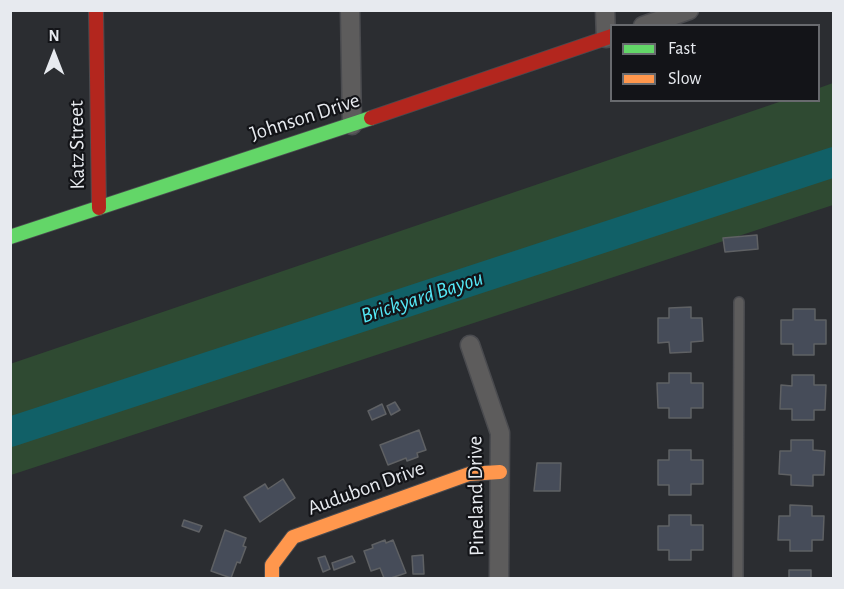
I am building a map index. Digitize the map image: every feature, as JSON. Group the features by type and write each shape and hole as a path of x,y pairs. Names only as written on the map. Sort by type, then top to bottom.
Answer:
{"street":[{"name":"Katz Street","path":"96,10 99,208"},
{"path":"350,10 351,126"},
{"path":"605,10 609,37"},
{"path":"649,24 689,10"},
{"name":"Johnson Drive","path":"10,237 351,126 609,37"},
{"name":"Pineland Drive","path":"470,345 500,433 499,579"},
{"name":"Audubon Drive","path":"272,579 272,565 293,537 469,474 500,472"}],"lane":[{"path":"738,579 739,302"}],"green space":[{"path":"833,83 833,205 11,475 10,364 779,102 820,102 820,88"}],"building":[{"path":"757,235 758,249 725,252 723,238"},
{"path":"691,307 691,318 702,318 703,341 691,342 691,352 670,353 669,342 658,343 658,318 669,318 669,308"},
{"path":"793,309 815,309 815,320 826,320 826,344 814,344 814,355 793,355 793,344 781,344 781,320 793,320"},
{"path":"669,373 691,373 691,383 703,383 703,408 691,408 691,418 669,418 669,408 658,408 657,383 669,383"},
{"path":"792,375 814,375 814,385 826,385 825,410 814,410 814,420 792,420 792,409 780,409 781,385 792,386"},
{"path":"395,402 400,410 391,415 387,406"},
{"path":"382,404 386,414 372,420 368,411"},
{"path":"419,430 426,450 417,453 418,457 407,461 406,458 388,465 380,445"},
{"path":"791,440 813,440 813,450 825,451 824,475 813,475 813,486 791,485 791,475 779,474 780,451 791,451"},
{"path":"669,450 691,450 691,460 703,460 703,484 691,484 691,495 669,495 669,485 658,485 658,460 669,460"},
{"path":"537,463 561,463 560,491 534,491"},
{"path":"408,471 409,477 395,481 393,475"},
{"path":"283,479 295,498 260,522 244,497 265,484 268,489"},
{"path":"790,505 812,506 812,516 824,516 823,540 812,540 812,551 790,551 790,540 778,540 779,516 790,516"},
{"path":"669,515 691,515 691,525 703,525 703,550 691,550 691,560 669,560 669,550 658,550 658,526 669,526"},
{"path":"184,520 202,526 199,532 182,526"},
{"path":"225,530 246,538 243,546 246,547 240,563 237,562 231,578 211,571"},
{"path":"385,540 386,543 393,540 406,573 384,578 380,568 371,571 364,551"},
{"path":"423,555 424,574 413,574 412,556"},
{"path":"325,556 330,569 323,572 318,558"},
{"path":"352,556 355,562 334,570 332,563"},
{"path":"789,570 811,570 811,578 789,578"}],"waterway":[{"name":"Brickyard Bayou","path":"10,432 834,162"}],"traffic: fast":[{"path":"10,237 371,118"}],"traffic: slow":[{"path":"272,578 272,565 293,537 469,474 500,472"}],"traffic: jam":[{"path":"96,10 99,208"},
{"path":"371,118 610,37"}]}
